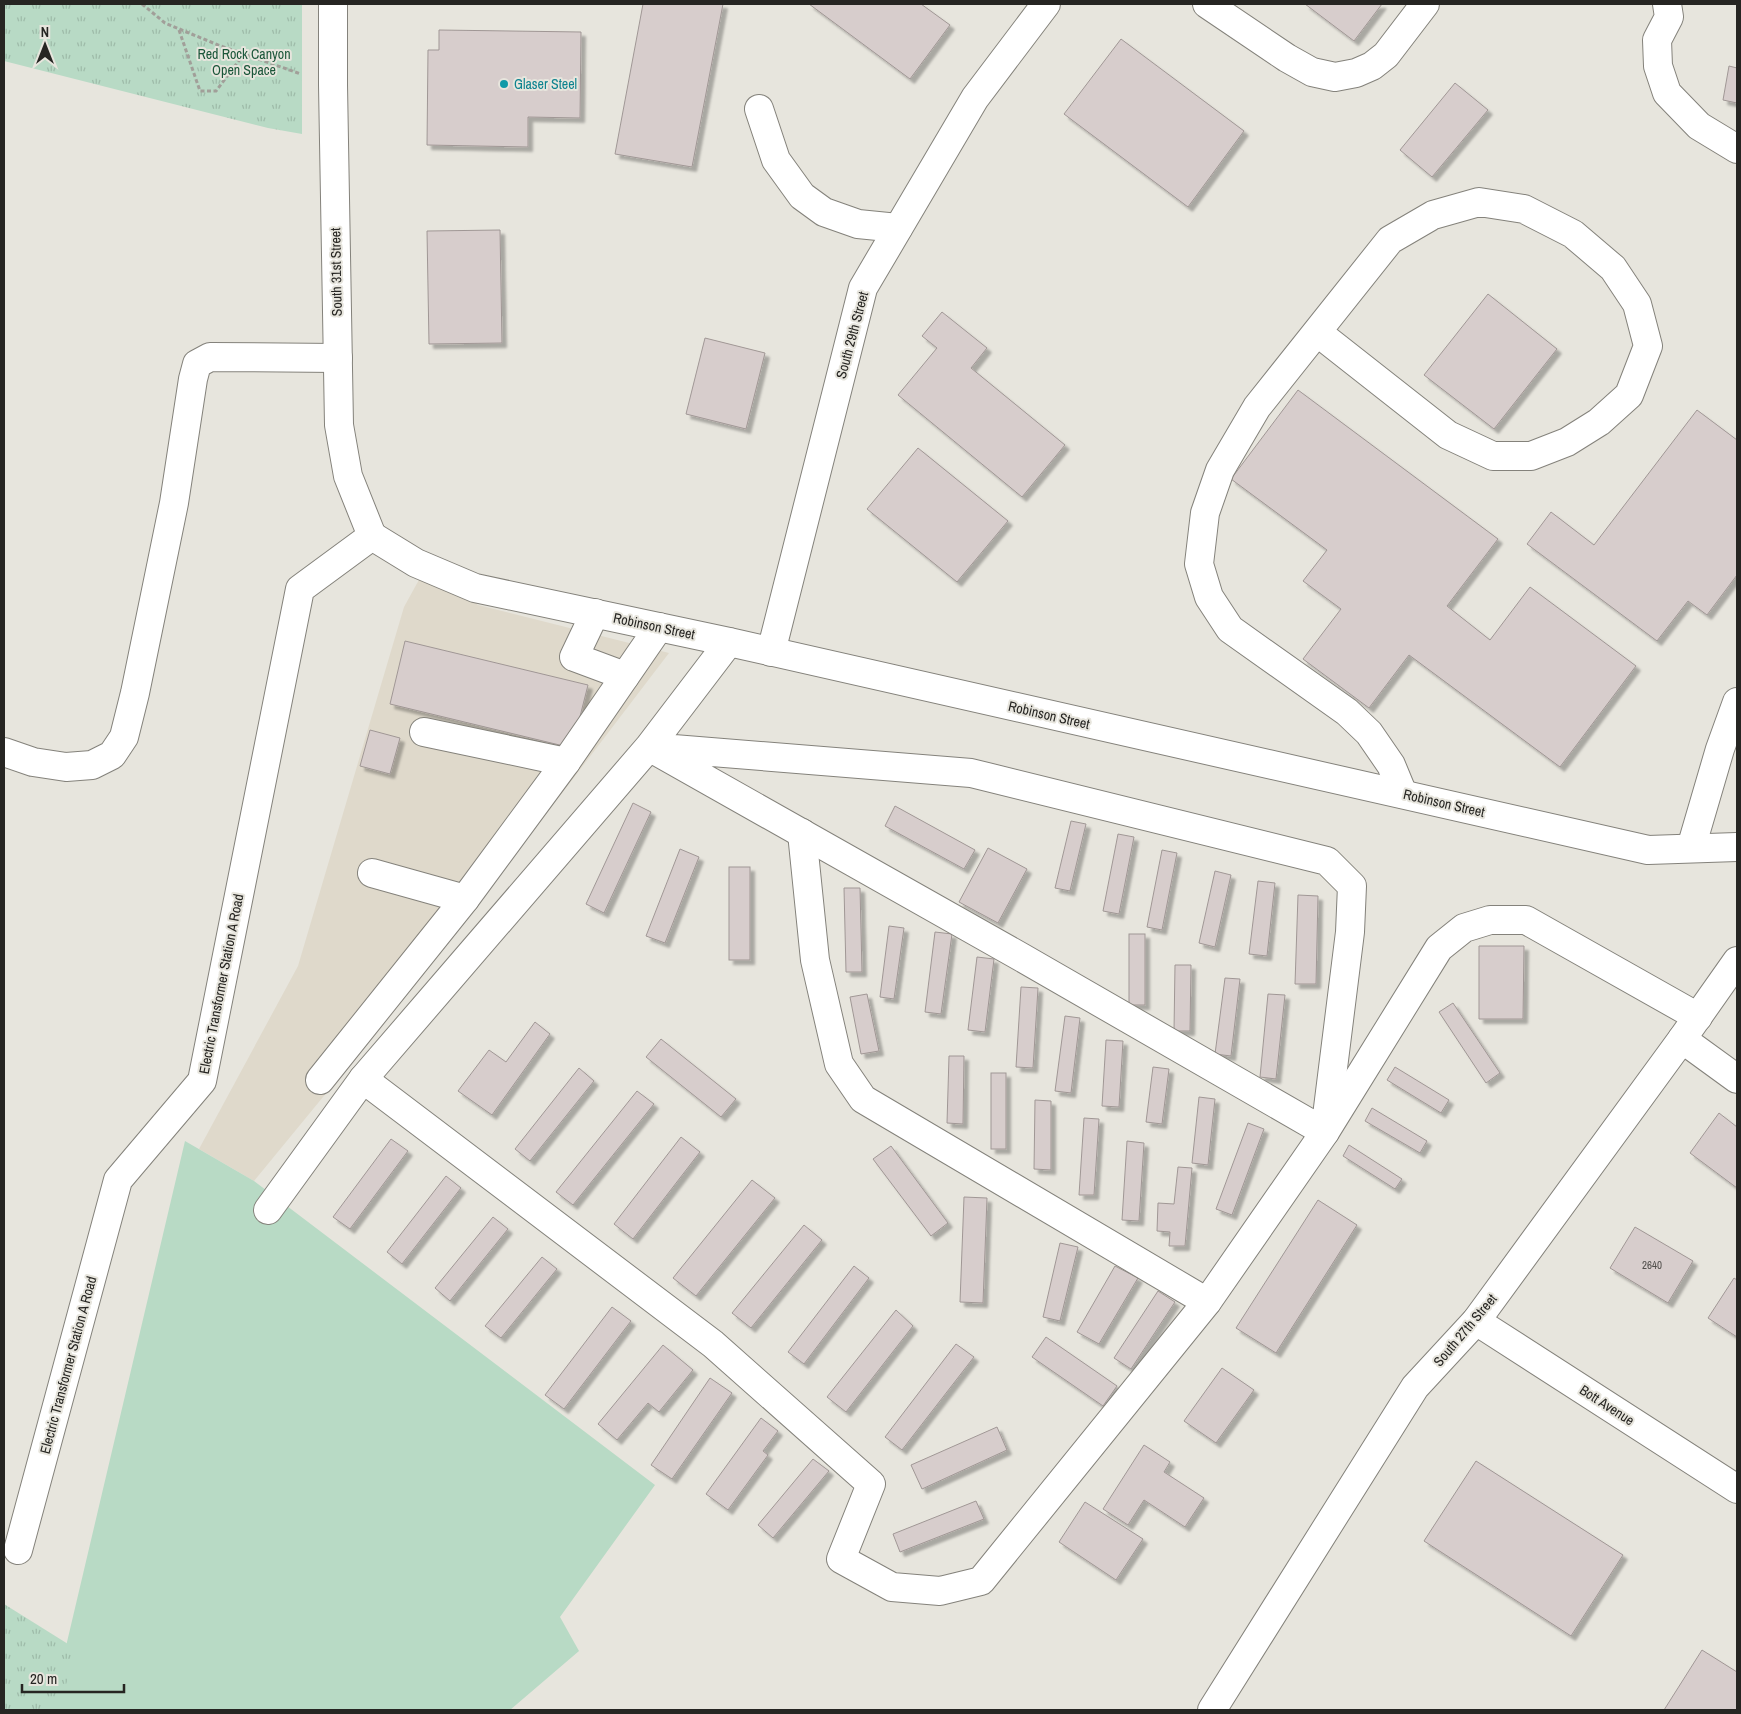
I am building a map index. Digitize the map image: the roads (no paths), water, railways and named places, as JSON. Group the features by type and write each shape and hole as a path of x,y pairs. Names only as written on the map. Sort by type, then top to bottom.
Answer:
{"street":[{"name":"South 31st Street","path":"333,4 332,84 339,425 348,476 372,536"},
{"name":"South 29th Street","path":"771,652 864,288 975,98 1046,4"},
{"path":"1207,4 1287,58 1312,72 1334,76 1356,72 1372,66 1386,55 1425,4"},
{"path":"1667,4 1668,17 1657,40 1658,66 1667,93 1699,126 1737,149"},
{"path":"759,109 776,160 802,196 824,212 858,224 898,228"},
{"path":"1317,332 1448,435 1493,456 1531,456 1567,442 1599,422 1629,395 1648,346 1637,304 1613,268 1573,234 1524,209 1479,202 1433,215 1390,240 1257,407 1220,470 1205,513 1199,564 1209,597 1230,629 1347,712 1369,733 1391,765 1403,794"},
{"path":"4,752 33,762 66,767 92,765 112,755 124,737 135,693 174,502 197,364 210,358 338,358"},
{"name":"Robinson Street","path":"372,536 416,563 475,588 729,642 1648,850 1737,846"},
{"name":"Electric Transformer Station A Road","path":"18,1550 118,1180 202,1081 300,589 372,536"},
{"path":"595,613 574,657 626,676"},
{"path":"320,1080 465,899 566,762 659,627"},
{"path":"268,1210 363,1079 649,747 729,642"},
{"path":"1691,848 1720,749 1737,702"},
{"path":"424,732 566,762"},
{"path":"649,747 1325,1132"},
{"path":"649,747 971,773 1327,861 1352,886 1350,932 1325,1132"},
{"path":"802,833 815,960 839,1064 863,1099 1207,1302"},
{"path":"372,872 465,899"},
{"path":"363,1079 713,1344 871,1484 841,1559 892,1587 940,1591 981,1581 1207,1302 1325,1132 1440,948 1464,928 1490,920 1526,920 1698,1017"},
{"name":"South 27th Street","path":"1212,1710 1415,1387 1476,1321 1737,961"},
{"path":"1682,1039 1737,1079"},
{"name":"Bott Avenue","path":"1476,1321 1737,1489"}],"place":[{"name":"Glaser Steel","path":"504,84"}],"park label":[{"name":"Red Rock Canyon Open Space","path":"244,62"}]}
